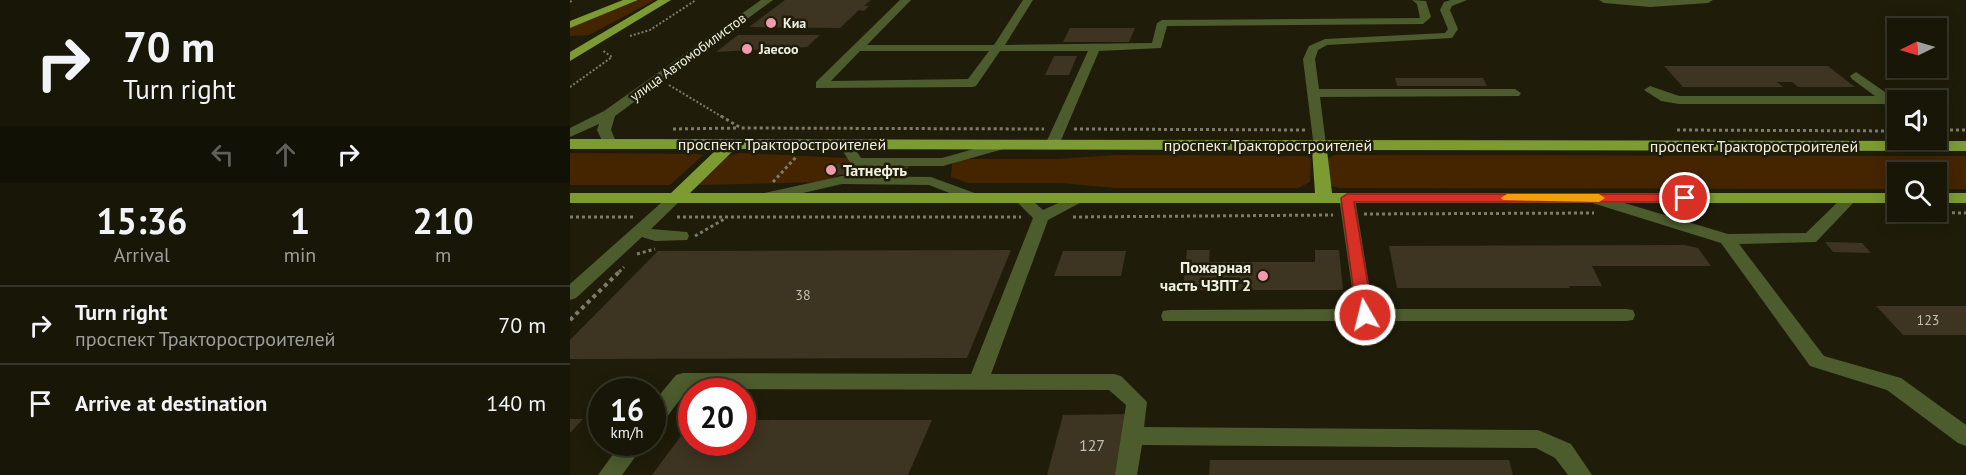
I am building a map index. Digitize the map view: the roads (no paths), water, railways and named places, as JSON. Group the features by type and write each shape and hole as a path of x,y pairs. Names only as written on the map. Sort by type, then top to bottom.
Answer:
{"main road":[{"path":"570,25 633,0"},
{"path":"570,57 666,0"},
{"name":"проспект Тракторостроителей","path":"570,144 1002,145 1052,137 1319,145 1887,139"},
{"name":"проспект Тракторостроителей","path":"1947,140 1966,146"},
{"path":"675,198 731,144"},
{"path":"1319,145 1324,198"},
{"path":"570,198 1850,198 1887,204"},
{"path":"1947,198 1966,198"}],"lane":[{"name":"улица Автомобилистов","path":"570,133 609,114 768,0"},
{"path":"906,0 820,85 972,84 1028,0"},
{"path":"857,48 1157,46 1162,23 1423,21 1426,17 1422,3 1417,0"},
{"path":"1319,145 1309,59 1313,48 1325,42 1336,41 1448,36 1453,29 1445,10 1449,4 1462,0"},
{"path":"1604,0 1650,4 1708,0"},
{"path":"1052,137 1095,48"},
{"path":"1856,76 1887,100"},
{"path":"1650,90 1665,98 1679,100 1887,104"},
{"path":"1312,93 1515,93"},
{"path":"609,114 604,130 609,144"},
{"path":"845,144 857,162"},
{"path":"857,162 943,162 1002,145"},
{"path":"842,180 857,162"},
{"path":"931,181 943,162"},
{"path":"760,198 842,180 931,181 975,198"},
{"path":"570,294 675,198"},
{"path":"1021,198 1033,217"},
{"path":"1033,217 1082,198"},
{"path":"1347,198 1365,315"},
{"path":"1591,198 1727,239 1810,238 1850,198"},
{"path":"978,381 1033,217"},
{"path":"644,228 681,236"},
{"path":"1727,239 1817,361 1894,384 1966,437"},
{"path":"1170,316 1626,315"},
{"path":"666,402 683,381 1114,382 1137,402 1126,475"},
{"path":"1133,436 1538,439 1563,451 1581,475"},
{"path":"609,475 624,456"}],"place":[{"name":"Киа","path":"771,23"},
{"name":"Jaecoo","path":"747,49"},
{"name":"Татнефть","path":"831,170"},
{"name":"Пожарная часть ЧЗПТ 2","path":"1263,276"}]}
